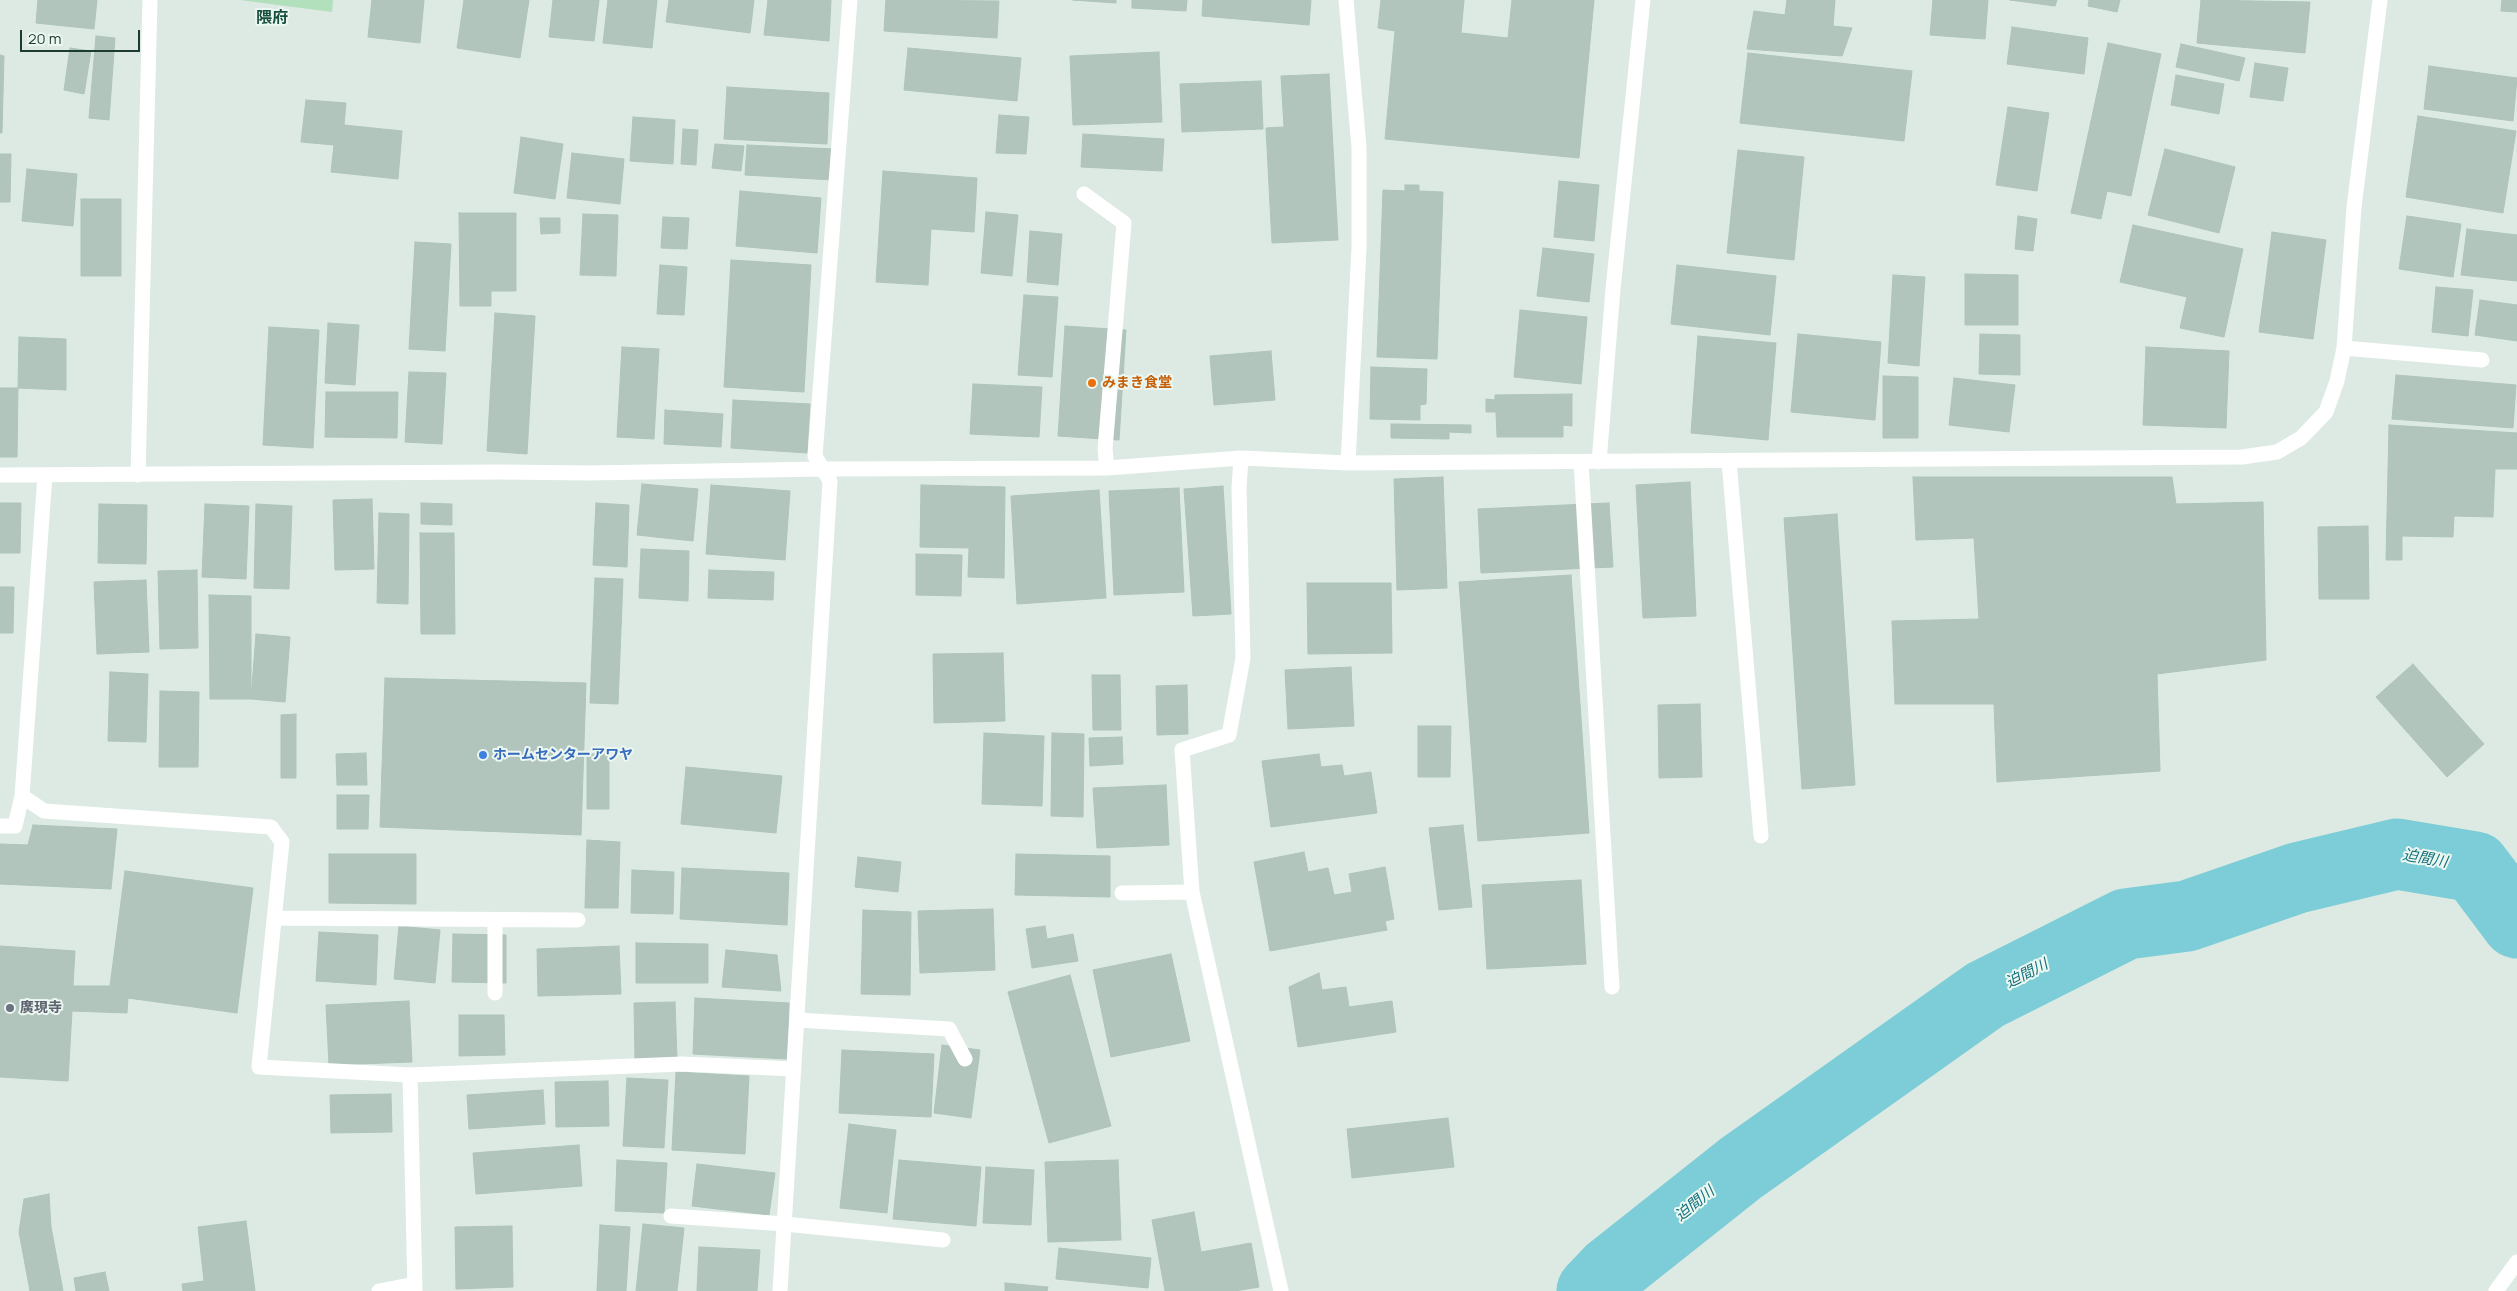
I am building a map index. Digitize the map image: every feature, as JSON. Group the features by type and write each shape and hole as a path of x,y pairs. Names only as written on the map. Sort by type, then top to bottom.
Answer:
{"street":[{"path":"138,475 150,0"},
{"path":"780,1291 830,481 814,456 850,0"},
{"path":"1346,0 1359,147 1359,248 1348,463"},
{"path":"1599,462 1613,289 1643,0"},
{"path":"0,475 589,473 824,469 1107,468 1241,458 1348,463 2242,457 2277,452 2301,438 2326,412 2337,381 2344,348 2354,207 2380,0"},
{"path":"1084,194 1124,223 1105,449 1107,468"},
{"path":"2344,348 2482,360"},
{"path":"1241,458 1239,488 1243,658 1229,735 1182,750 1192,892 1281,1291"},
{"path":"1729,461 1761,836"},
{"path":"1582,462 1612,986"},
{"path":"0,826 15,826 22,796 45,475"},
{"path":"22,796 44,811 270,826 282,842 259,1067 410,1075 682,1064 794,1069"},
{"path":"1122,893 1192,892"},
{"path":"274,918 578,920"},
{"path":"495,993 496,920"},
{"path":"797,1020 950,1028 965,1059"},
{"path":"379,1291 415,1287 410,1075"},
{"path":"671,1216 785,1224 943,1240"},
{"path":"2496,1291 2517,1262"}],"green space":[{"path":"240,0 333,0 332,12"}],"building":[{"path":"38,0 97,0 94,29 36,23"},
{"path":"372,0 424,0 420,43 368,37"},
{"path":"464,0 529,0 520,58 457,48"},
{"path":"553,0 599,0 594,41 549,37"},
{"path":"608,0 657,0 652,48 603,43"},
{"path":"669,0 754,0 750,33 666,22"},
{"path":"768,0 831,0 829,41 764,35"},
{"path":"886,0 999,1 997,38 884,31"},
{"path":"1073,0 1116,0 1116,3"},
{"path":"1132,0 1187,0 1186,11 1132,8"},
{"path":"1203,0 1311,0 1309,25 1202,16"},
{"path":"1381,0 1464,0 1461,33 1508,38 1512,0 1594,0 1579,158 1385,139 1395,31 1378,28"},
{"path":"1787,0 1835,0 1833,26 1852,28 1842,56 1747,49 1754,11 1785,15"},
{"path":"1933,0 1988,0 1985,39 1930,35"},
{"path":"2010,0 2057,0 2055,6"},
{"path":"2089,0 2120,0 2117,12 2088,6"},
{"path":"2201,0 2310,2 2305,53 2197,43"},
{"path":"2502,0 2517,0 2517,12 2501,11"},
{"path":"2012,27 2088,38 2084,74 2007,64"},
{"path":"96,36 115,38 109,120 89,118"},
{"path":"2108,43 2161,54 2131,196 2107,191 2101,219 2071,213"},
{"path":"2181,44 2245,58 2239,81 2176,67"},
{"path":"70,48 91,51 84,94 64,90"},
{"path":"908,48 1021,58 1017,101 904,90"},
{"path":"1159,52 1162,122 1073,125 1070,56"},
{"path":"1748,53 1912,71 1904,141 1740,123"},
{"path":"0,55 4,56 2,133 0,133"},
{"path":"2255,63 2288,68 2283,101 2250,97"},
{"path":"2429,66 2517,78 2513,121 2424,109"},
{"path":"1329,74 1338,240 1272,243 1266,128 1284,127 1281,76"},
{"path":"2176,75 2224,84 2219,114 2171,105"},
{"path":"1261,81 1263,129 1182,132 1180,84"},
{"path":"727,87 829,93 827,144 724,139"},
{"path":"306,100 346,103 344,125 402,131 398,179 331,172 334,145 301,142"},
{"path":"2008,107 2049,113 2037,191 1996,185"},
{"path":"999,115 1029,117 1026,154 996,153"},
{"path":"2418,116 2516,131 2503,213 2406,197"},
{"path":"633,117 675,120 673,164 630,161"},
{"path":"683,129 698,130 696,165 681,164"},
{"path":"1083,134 1164,139 1162,171 1081,167"},
{"path":"521,137 563,144 555,199 514,193"},
{"path":"715,144 744,146 741,171 712,168"},
{"path":"747,145 835,149 833,180 745,175"},
{"path":"2165,149 2235,167 2219,233 2148,215"},
{"path":"1738,150 1804,157 1794,260 1727,253"},
{"path":"572,153 624,159 620,204 567,198"},
{"path":"0,154 11,154 10,202 0,202"},
{"path":"27,169 77,174 73,226 22,221"},
{"path":"883,171 977,178 974,232 931,229 928,285 876,282"},
{"path":"1559,181 1599,185 1594,241 1554,237"},
{"path":"1405,185 1419,185 1419,191 1443,192 1437,359 1377,357 1383,190 1405,191"},
{"path":"740,191 821,198 817,253 736,246"},
{"path":"81,199 121,199 121,276 81,276"},
{"path":"986,212 1018,215 1012,276 981,273"},
{"path":"459,213 516,213 516,291 491,291 491,306 460,306"},
{"path":"583,214 618,215 616,276 580,275"},
{"path":"2018,216 2037,219 2033,251 2015,249"},
{"path":"2407,216 2461,224 2453,277 2399,269"},
{"path":"663,217 689,218 687,249 661,248"},
{"path":"540,218 560,218 560,233 541,234"},
{"path":"2133,225 2243,249 2224,337 2180,328 2187,297 2120,282"},
{"path":"2467,229 2517,235 2517,281 2461,275"},
{"path":"1030,231 1062,234 1058,285 1027,282"},
{"path":"2272,232 2326,240 2313,339 2259,332"},
{"path":"415,242 451,244 445,351 409,349"},
{"path":"1543,248 1594,254 1589,302 1537,296"},
{"path":"731,260 811,265 804,392 724,387"},
{"path":"660,265 687,267 684,315 657,314"},
{"path":"1677,265 1776,276 1770,335 1671,324"},
{"path":"1965,274 2018,275 2018,325 1965,325"},
{"path":"1893,275 1925,277 1919,366 1888,363"},
{"path":"2436,287 2473,290 2468,336 2432,332"},
{"path":"1024,295 1058,297 1052,377 1018,375"},
{"path":"2480,300 2517,305 2517,341 2475,335"},
{"path":"1520,310 1587,317 1581,384 1514,377"},
{"path":"495,313 535,316 527,454 487,451"},
{"path":"328,323 359,325 355,385 325,383"},
{"name":"みまき食堂","path":"1065,326 1126,330 1119,440 1058,436"},
{"path":"269,327 319,330 313,448 263,445"},
{"path":"1798,334 1881,342 1875,420 1791,412"},
{"path":"1980,334 2020,335 2020,375 1979,374"},
{"path":"1698,336 1776,343 1768,440 1691,433"},
{"path":"19,337 66,339 66,390 18,388"},
{"path":"622,347 659,349 654,439 617,437"},
{"path":"2146,347 2229,351 2226,428 2143,425"},
{"path":"1271,351 1275,400 1214,405 1210,356"},
{"path":"1371,367 1427,369 1426,404 1420,405 1420,420 1370,419"},
{"path":"409,372 446,373 442,444 405,442"},
{"path":"2396,375 2516,385 2513,428 2392,419"},
{"path":"1883,376 1918,377 1918,438 1883,438"},
{"path":"1954,378 2015,385 2009,432 1949,425"},
{"path":"973,384 1042,387 1039,437 970,434"},
{"path":"0,388 18,388 17,457 0,457"},
{"path":"326,392 398,392 397,438 325,437"},
{"path":"1572,394 1572,426 1563,425 1563,437 1497,437 1496,412 1486,412 1486,399 1495,400 1495,395"},
{"path":"733,400 810,404 807,453 731,448"},
{"path":"665,410 723,414 721,447 664,444"},
{"path":"1391,424 1471,425 1471,433 1449,432 1449,439 1391,438"},
{"path":"2389,425 2517,433 2517,469 2495,469 2493,517 2454,516 2453,537 2402,536 2402,560 2386,560"},
{"path":"1443,477 1447,588 1397,590 1394,479"},
{"path":"1913,477 2172,477 2176,504 2263,502 2266,660 2157,674 2160,771 1997,782 1994,704 1895,704 1892,621 1979,619 1974,538 1916,540"},
{"path":"1690,482 1696,616 1643,618 1636,485"},
{"path":"642,484 698,489 693,541 637,535"},
{"path":"711,485 790,491 785,560 706,554"},
{"path":"921,485 1005,487 1004,578 968,577 969,548 920,547"},
{"path":"1223,486 1231,614 1193,616 1184,489"},
{"path":"1179,488 1184,592 1114,595 1109,491"},
{"path":"1099,490 1106,598 1017,604 1011,496"},
{"path":"372,499 374,569 335,570 333,500"},
{"path":"0,503 21,503 20,553 0,553"},
{"path":"421,503 452,504 452,525 421,524"},
{"path":"596,503 629,505 627,567 593,565"},
{"path":"1609,503 1613,567 1481,573 1478,509"},
{"path":"99,504 147,505 146,564 98,563"},
{"path":"205,504 249,506 246,579 202,577"},
{"path":"256,504 292,506 289,589 254,588"},
{"path":"379,513 409,514 408,604 377,603"},
{"path":"1837,514 1855,785 1802,789 1784,518"},
{"path":"2368,526 2369,599 2319,599 2318,527"},
{"path":"420,533 454,533 455,634 421,634"},
{"path":"641,549 689,551 688,601 639,598"},
{"path":"916,554 962,555 961,596 916,595"},
{"path":"197,570 198,648 160,649 158,571"},
{"path":"709,570 774,572 773,600 708,598"},
{"path":"1571,575 1589,833 1478,841 1459,582"},
{"path":"595,578 623,579 618,704 590,703"},
{"path":"146,580 149,652 97,654 94,582"},
{"path":"1307,583 1391,583 1392,653 1308,654"},
{"path":"0,587 14,587 13,633 0,633"},
{"path":"209,595 251,596 251,699 210,699"},
{"path":"256,634 290,637 285,702 251,699"},
{"path":"1003,653 1005,721 934,723 933,654"},
{"path":"2413,664 2484,744 2447,777 2376,697"},
{"path":"1351,667 1354,726 1288,729 1285,670"},
{"path":"110,672 148,674 146,742 108,741"},
{"path":"1092,675 1120,675 1121,730 1093,730"},
{"name":"ホームセンターアワヤ","path":"385,678 586,683 581,835 380,827"},
{"path":"1187,685 1188,734 1157,735 1156,686"},
{"path":"160,691 199,692 198,767 159,767"},
{"path":"1700,704 1702,777 1659,778 1658,705"},
{"path":"296,714 296,778 281,778 281,715"},
{"path":"1418,726 1451,726 1450,777 1418,777"},
{"path":"984,733 1044,736 1042,806 982,804"},
{"path":"1052,733 1084,734 1083,817 1051,816"},
{"path":"1122,737 1123,764 1090,766 1089,738"},
{"path":"366,753 367,785 337,785 336,754"},
{"path":"587,754 609,754 609,809 587,809"},
{"path":"1319,754 1321,767 1342,765 1344,776 1371,772 1377,813 1271,827 1262,761"},
{"path":"686,767 782,776 776,833 681,824"},
{"path":"1166,785 1169,845 1097,848 1093,788"},
{"path":"337,795 369,795 368,829 337,829"},
{"path":"33,825 117,829 111,889 0,884 0,844 28,845"},
{"path":"1463,825 1472,907 1439,910 1429,828"},
{"path":"587,840 620,842 618,908 585,908"},
{"path":"1304,852 1308,872 1328,868 1334,895 1352,892 1349,874 1385,867 1394,919 1385,921 1387,930 1270,951 1254,862"},
{"path":"329,854 416,854 416,904 329,903"},
{"path":"1016,854 1110,856 1110,897 1015,895"},
{"path":"858,857 901,862 898,892 855,887"},
{"path":"682,868 789,873 787,925 680,919"},
{"path":"632,870 674,872 673,914 631,913"},
{"path":"125,871 253,888 237,1013 128,998 127,1013 72,1011 68,1081 0,1077 0,946 75,951 73,986 110,986"},
{"path":"1581,880 1586,964 1487,969 1482,885"},
{"path":"993,909 995,970 920,973 918,911"},
{"path":"863,910 911,912 910,995 861,994"},
{"path":"399,926 440,930 435,983 394,979"},
{"path":"1045,926 1047,939 1073,934 1078,961 1032,968 1026,929"},
{"path":"319,932 378,935 376,985 316,981"},
{"path":"453,934 506,935 506,983 452,982"},
{"path":"636,943 708,944 708,983 636,983"},
{"path":"619,946 621,994 538,996 537,949"},
{"path":"726,950 777,955 781,991 722,987"},
{"path":"1171,954 1190,1041 1111,1057 1093,970"},
{"path":"1319,973 1322,990 1346,987 1349,1007 1392,1001 1396,1032 1298,1047 1289,987"},
{"path":"1070,975 1111,1126 1049,1143 1008,992"},
{"path":"695,998 789,1003 787,1059 693,1054"},
{"path":"409,1001 412,1062 329,1065 326,1005"},
{"path":"675,1002 677,1058 635,1059 634,1003"},
{"path":"459,1015 504,1015 505,1055 459,1056"},
{"path":"942,1045 980,1050 971,1118 934,1113"},
{"path":"842,1050 934,1054 931,1117 839,1113"},
{"path":"676,1072 749,1076 745,1154 672,1150"},
{"path":"627,1078 668,1080 664,1148 623,1146"},
{"path":"608,1081 609,1126 556,1127 555,1082"},
{"path":"543,1090 545,1124 469,1129 467,1095"},
{"path":"391,1094 392,1132 331,1133 330,1095"},
{"path":"1448,1118 1454,1167 1352,1178 1347,1129"},
{"path":"849,1124 896,1130 887,1213 840,1208"},
{"path":"579,1145 582,1186 476,1194 473,1153"},
{"path":"617,1160 667,1163 664,1213 615,1211"},
{"path":"899,1160 981,1167 976,1226 893,1219"},
{"path":"1118,1160 1121,1240 1048,1242 1045,1162"},
{"path":"697,1164 775,1173 769,1215 692,1206"},
{"path":"986,1167 1034,1170 1031,1225 983,1223"},
{"path":"49,1194 51,1227 63,1291 30,1291 19,1232 24,1199"},
{"path":"1194,1212 1201,1252 1251,1243 1259,1287 1235,1291 1165,1291 1152,1220"},
{"path":"246,1221 255,1291 183,1291 182,1284 204,1281 198,1227"},
{"path":"643,1224 684,1228 677,1291 636,1291"},
{"path":"600,1225 630,1227 626,1291 597,1291"},
{"path":"512,1226 513,1287 456,1289 455,1227"},
{"path":"699,1247 760,1250 757,1291 697,1291"},
{"path":"1059,1248 1151,1258 1148,1288 1056,1279"},
{"path":"105,1272 109,1291 76,1291 74,1278"},
{"path":"1005,1283 1048,1287 1047,1291 1005,1291"}],"waterway":[{"name":"迫間川","path":"1592,1291 1611,1271 1741,1168 1985,995 2126,924 2187,916 2297,878 2397,854 2475,867 2517,923"}],"place":[{"name":"みまき食堂","path":"1092,383"},
{"name":"ホームセンターアワヤ","path":"483,755"},
{"name":"廣現寺","path":"10,1008"}],"district":[{"name":"隈府","path":"272,19"}]}
